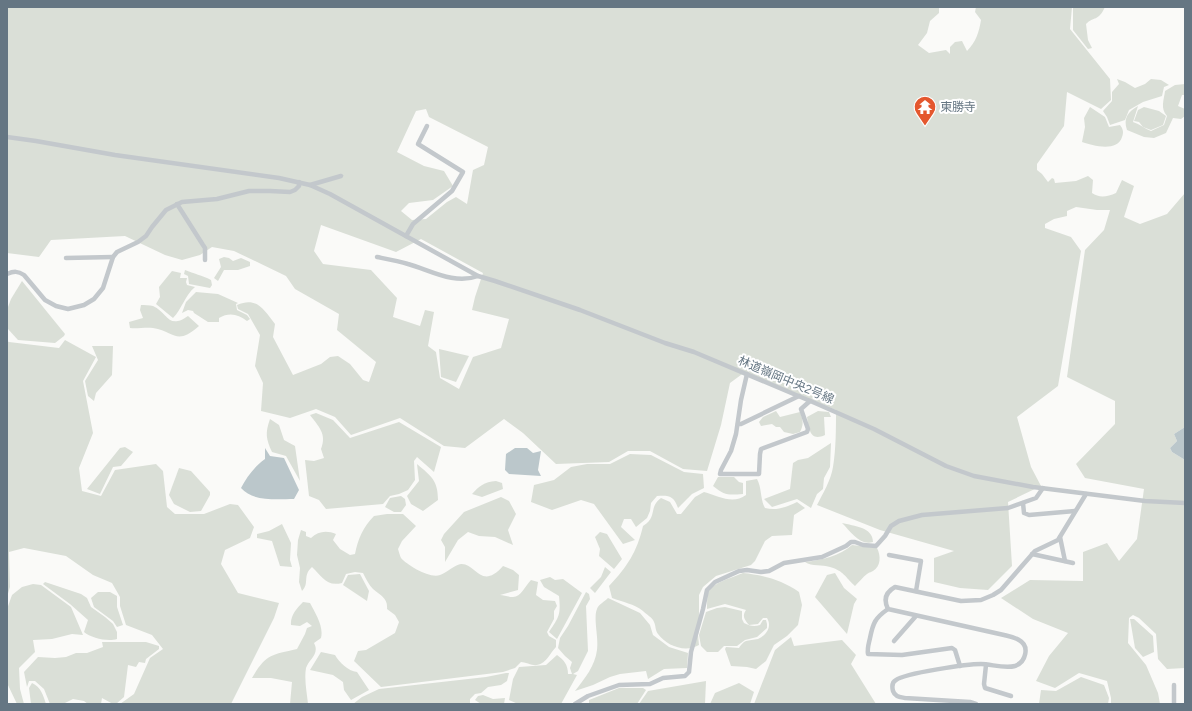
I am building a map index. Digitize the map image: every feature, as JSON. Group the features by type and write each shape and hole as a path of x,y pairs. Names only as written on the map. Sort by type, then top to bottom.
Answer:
{"street":[{"path":"406,236 413,224 452,191 463,172 418,144 427,126"},
{"path":"7,137 299,182 310,185 330,194 478,276"},
{"path":"310,185 341,176"},
{"path":"7,274 20,272 45,300 56,306 68,308 84,305 103,288 113,257 117,252 138,242 146,236 152,226 166,210 182,202 217,199 249,191 290,192 299,186 299,182"},
{"path":"177,204 196,231 205,248 205,260"},
{"path":"377,256 409,264 446,277 469,279 478,276"},
{"path":"66,258 113,257"},
{"name":"林道嶺岡中央2号線","path":"478,276 580,310 652,338 694,352 874,429 946,466 974,476 994,481 1086,494 1145,501 1185,503"},
{"path":"747,374 736,434 731,451 720,474 759,474 761,449 807,432 808,428 801,409 810,401"},
{"path":"738,424 741,424 798,396"},
{"path":"575,704 588,696 619,685 650,684 663,678 685,676 689,672 690,652 704,609 707,590 715,582 747,570 760,572 769,571 784,563 822,557 846,546 851,542 876,546 891,526 899,521 922,515 1008,508 1036,498 1043,488"},
{"path":"976,704 970,702 908,699 897,697 894,693 894,681 898,678 960,666 986,664 1009,666 1020,663 1025,658 1026,651 1024,645 1019,640 1004,635 888,609 885,604 888,591 895,587 962,601 981,600 1001,590 1035,551 1058,540 1086,494"},
{"path":"1023,503 1024,513 1029,515 1075,511"},
{"path":"1060,537 1065,562"},
{"path":"889,554 921,561 916,591"},
{"path":"1032,554 1073,563"},
{"path":"888,609 881,614 872,625 868,654 902,655 952,648 955,650 960,666"},
{"path":"894,640 916,616"},
{"path":"986,664 985,688 1011,696"},
{"path":"1174,685 1174,704"},
{"path":"903,704 908,699"}],"shaded area":[{"path":"7,7 939,7 939,13 930,21 927,33 918,45 929,53 946,50 950,54 950,47 955,42 962,41 967,51 975,40 981,20 975,12 976,7 1072,7 1070,29 1110,79 1111,100 1101,109 1067,92 1064,126 1037,164 1037,170 1048,182 1052,178 1054,179 1055,183 1076,181 1088,176 1093,180 1092,193 1100,196 1116,193 1122,180 1134,186 1124,217 1140,224 1167,214 1185,193 1185,427 1174,434 1177,441 1170,448 1172,452 1185,460 1185,668 1167,669 1158,659 1156,634 1139,618 1133,615 1129,618 1128,643 1146,665 1158,693 1160,704 1111,704 1107,681 1079,673 1055,688 1036,681 1049,656 1068,633 1033,619 1001,598 1030,580 1083,581 1083,552 1107,543 1119,561 1137,539 1144,489 1085,478 1076,464 1115,424 1115,401 1067,377 1085,250 1104,230 1110,210 1076,207 1067,211 1067,216 1054,219 1045,224 1045,228 1071,237 1081,251 1058,386 1017,417 1031,467 1041,486 1008,502 1012,566 988,590 960,588 934,582 934,558 954,551 880,530 817,505 829,482 833,467 836,410 745,372 730,383 721,425 707,471 683,469 650,451 628,451 609,462 556,464 523,433 504,419 465,448 444,446 400,418 351,435 335,417 316,409 290,418 261,411 263,383 255,366 260,335 248,314 238,309 237,305 250,302 255,303 263,309 275,324 273,337 293,375 321,364 330,357 338,356 350,364 363,380 369,382 376,362 337,330 339,314 295,289 286,276 234,251 212,247 200,255 182,260 165,255 125,236 51,240 39,257 7,253","holes":["426,109 429,117 488,147 484,165 473,170 467,204 456,197 447,202 426,219 412,220 401,211 409,203 433,200 453,186 444,171 424,166 397,152 416,111","321,225 396,252 421,239 483,273 472,310 509,319 501,348 473,357 459,389 440,378 436,352 428,346 434,312 425,310 420,326 393,317 397,298 371,270 323,264 314,251"]},
{"path":"1073,7 1105,7 1103,12 1098,17 1086,24 1088,40 1092,48 1088,49 1073,30"},
{"path":"1117,79 1135,88 1145,84 1151,79 1161,80 1169,85 1164,87 1162,96 1143,102 1129,110 1125,120 1110,125 1103,111 1112,101 1112,92 1119,84"},
{"path":"1185,84 1185,95 1182,95 1178,106 1185,109 1185,116 1181,119 1173,118 1166,133 1154,138 1144,137 1127,130 1127,116 1138,106 1133,122 1151,131 1164,125 1167,116 1163,107 1165,91 1175,85"},
{"path":"1090,107 1105,117 1109,127 1120,125 1123,132 1120,142 1116,145 1105,147 1082,142 1085,127 1084,118"},
{"path":"1144,107 1159,111 1166,116 1163,125 1151,130 1143,127 1139,122 1134,121 1138,110"},
{"path":"224,257 233,261 241,258 250,262 250,266 238,270 224,270 218,281 214,278 221,267 219,259"},
{"path":"185,270 211,280 212,285 210,288 189,284 188,276 184,274"},
{"path":"172,271 181,273 180,278 187,278 187,285 195,287 173,318 156,304 160,297 159,287"},
{"path":"22,281 65,334 55,343 18,340 8,329 8,307"},
{"path":"196,292 218,294 238,303 236,304 237,310 247,315 250,319 247,321 237,315 230,314 219,318 219,322 208,322 193,311 188,310 182,313 186,302"},
{"path":"141,305 153,306 172,321 181,320 188,316 199,326 191,332 180,336 153,328 130,328 129,322 143,318 140,310"},
{"path":"65,340 96,357 83,381 93,433 79,468 82,491 101,496 115,470 156,464 163,471 167,507 175,514 204,514 230,504 238,505 254,527 250,538 225,550 221,564 238,593 279,603 274,618 231,704 120,704 134,694 150,658 163,649 152,635 126,625 120,606 120,597 112,583 93,575 66,556 24,548 9,552 10,587 7,597 7,341 59,348"},
{"path":"92,346 113,346 112,375 96,393 94,401 88,396 85,381 98,360"},
{"path":"439,349 469,356 456,382 441,377"},
{"path":"776,411 780,417 800,412 803,422 800,432 793,434 784,432 780,427 776,427 772,424 761,426 759,422 763,417"},
{"path":"818,411 829,412 831,417 824,417 825,435 816,437 811,433 807,417"},
{"path":"316,413 333,420 350,438 399,422 441,447 434,472 417,457 414,461 415,480 408,490 390,496 383,504 326,509 319,500 309,496 305,460 314,461 324,458 321,449 323,444 323,435 310,415"},
{"path":"270,419 279,425 284,440 295,446 300,481 286,456 272,452 267,436 267,428"},
{"path":"1185,427 1185,460 1172,452 1170,448 1177,441 1174,434"},
{"path":"831,443 830,467 824,478 823,489 817,494 811,508 797,499 772,507 764,499 790,489 793,463 798,460 808,458"},
{"path":"125,447 133,452 121,466 113,467 100,494 87,489 120,448"},
{"path":"265,448 270,456 284,458 299,490 294,499 259,498 252,496 241,488 251,472 265,459"},
{"path":"515,448 527,448 533,453 541,451 538,470 541,476 509,474 505,470 506,454"},
{"path":"630,454 651,455 684,472 703,474 704,488 692,494 678,508 675,501 670,497 657,496 651,503 647,518 636,527 631,519 624,519 621,527 635,540 623,544 594,504 581,500 552,510 531,502 534,485 554,480 571,467 587,464 610,464"},
{"path":"417,464 433,479 438,493 438,500 423,511 411,504 407,496 419,481"},
{"path":"179,468 191,471 210,492 210,495 201,511 190,512 174,504 169,495"},
{"path":"718,477 734,477 739,482 743,483 743,494 734,495 721,492 713,486"},
{"path":"757,479 765,508 777,509 797,502 805,508 794,515 792,535 772,536 765,541 755,561 751,565 716,576 703,587 699,595 699,645 682,648 671,645 658,634 655,624 643,611 632,605 612,598 609,586 630,559 638,544 643,526 648,523 655,505 661,498 670,502 677,514 681,514 695,497 704,492 731,500 741,498 746,495 746,481"},
{"path":"496,481 502,483 503,489 482,497 472,494 482,485 488,482"},
{"path":"401,496 405,499 406,505 401,512 394,512 385,507 390,498"},
{"path":"501,497 509,501 516,514 508,530 513,545 495,537 479,536 468,532 458,540 445,562 445,547 441,540 444,534 464,512"},
{"path":"403,514 416,526 402,541 398,549 401,558 419,571 436,576 456,565 461,564 471,567 479,574 489,576 503,566 513,570 519,575 518,590 500,595 511,597 516,597 523,591 531,580 538,582 536,595 543,600 555,601 557,606 554,611 554,619 547,632 549,636 556,640 556,647 546,660 535,665 521,662 515,668 503,672 381,687 354,661 358,651 366,650 395,633 399,622 395,615 387,609 385,600 372,587 363,573 355,572 346,574 342,583 337,584 325,580 312,567 307,573 306,585 302,591 299,582 300,568 297,555 298,540 301,530 306,532 306,536 311,538 323,532 336,534 333,540 340,549 350,555 355,554 358,543 370,520 374,516"},
{"path":"842,523 857,526 866,530 870,533 873,542 868,543 860,540"},
{"path":"282,524 291,543 290,560 292,567 280,566 272,541 257,538 257,534 269,531"},
{"path":"600,532 607,534 622,559 614,569 599,556 600,549 595,537"},
{"path":"852,545 877,548 880,557 879,564 876,569 866,575 855,586 841,572 835,569 827,566 808,564 805,562 824,559 836,555"},
{"path":"605,567 611,572 595,593 590,588 601,577"},
{"path":"743,573 758,575 786,584 799,592 802,605 798,625 787,636 774,645 766,661 756,669 731,666 725,649 726,647 739,648 742,644 749,640 758,639 761,637 766,633 769,627 767,618 763,618 758,624 749,625 744,618 746,610 725,604 707,609 708,593 713,586"},
{"path":"835,573 844,588 857,599 854,604 847,634 815,597 827,575"},
{"path":"360,574 369,591 367,601 343,585 348,575"},
{"path":"550,577 555,580 563,579 582,593 557,639 549,632 558,616 560,608 559,596 544,587 540,580"},
{"path":"45,582 81,594 87,598 91,607 113,624 117,632 117,639 100,639 84,632 88,620 70,604 43,584"},
{"path":"33,584 41,585 71,607 83,635 72,634 52,639 33,640 35,652 19,668 20,689 24,704 17,704 7,683 7,609 12,595 22,587"},
{"path":"98,592 110,592 117,596 117,607 123,625 117,627 113,621 94,607 91,598"},
{"path":"586,592 589,594 590,599 586,606 588,651 578,671 573,674 577,675 561,704 518,704 509,700 513,679 519,667 546,665 557,655 565,663 568,674 572,674 570,668 572,662 558,648 560,638"},
{"path":"608,598 640,613 650,625 653,635 669,647 688,653 687,668 664,669 648,679 646,671 620,674 575,691 589,672 596,656 596,613 599,606"},
{"path":"303,602 310,603 322,633 321,638 314,643 316,650 307,665 305,673 308,704 290,704 292,682 271,678 252,678 261,664 270,657 275,654 297,649 307,628 312,626 307,622 300,626 291,625 293,615"},
{"path":"725,607 742,611 742,619 744,623 750,625 760,625 763,620 766,620 767,628 757,637 745,640 737,646 724,646 718,652 707,652 701,646 699,635 706,612"},
{"path":"1130,619 1134,619 1153,636 1154,652 1143,657 1135,648"},
{"path":"791,637 794,646 842,640 856,655 851,664 876,704 754,704 775,650"},
{"path":"102,642 146,642 159,646 159,649 146,659 145,663 139,662 136,667 128,665 124,697 116,704 102,698 101,704 88,704 84,701 73,699 63,704 50,704 44,689 35,681 29,681 27,687 24,672 38,657 55,658 66,657 76,653 87,653 103,647"},
{"path":"321,652 335,655 344,666 357,672 369,690 351,700 344,690 343,682 333,675 310,670"},
{"path":"509,673 507,681 501,685 488,687 481,693 475,694 470,699 470,703 472,704 353,704 362,697 379,689 486,677"},
{"path":"1081,677 1104,685 1109,698 1108,704 1039,704 1041,690 1056,691"},
{"path":"706,681 705,704 639,704 648,691"},
{"path":"32,683 40,689 46,704 31,704 29,688"},
{"path":"739,683 754,692 750,704 710,704 715,693"},
{"path":"619,688 643,688 646,690 637,704 589,704 589,700"},
{"path":"483,695 493,699 505,698 504,704 481,704 475,700 478,696"}],"place":[{"name":"東勝寺","path":"925,126"}]}
